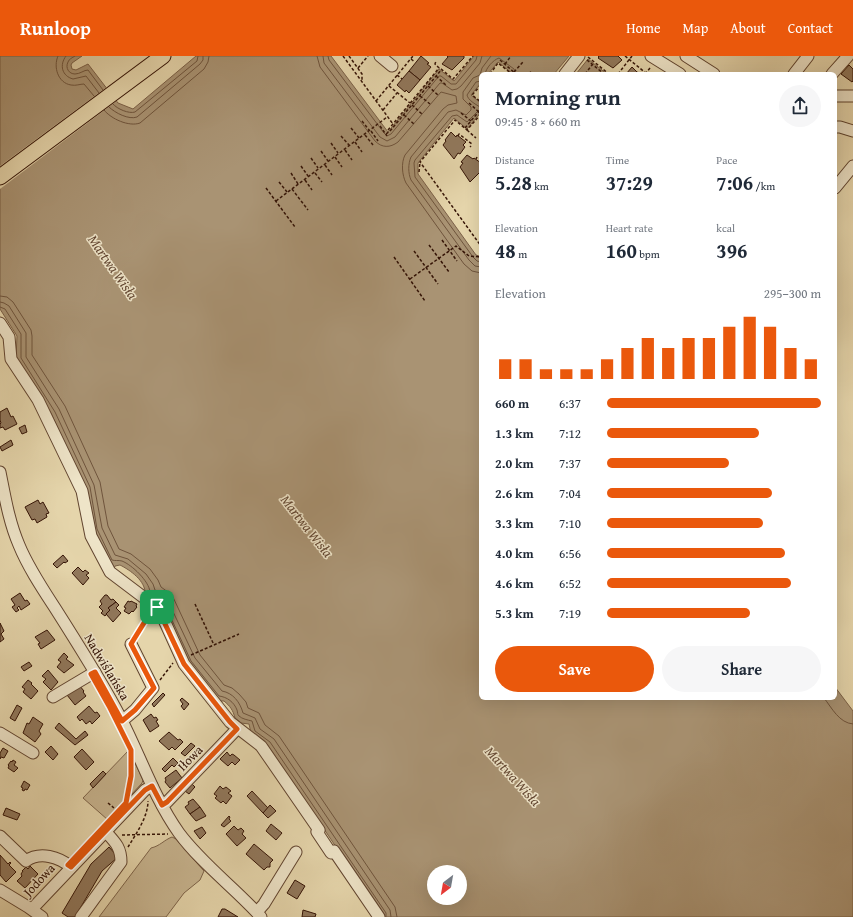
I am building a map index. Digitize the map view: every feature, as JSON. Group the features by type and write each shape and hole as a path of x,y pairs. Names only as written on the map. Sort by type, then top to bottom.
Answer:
{"main road":[{"path":"0,177 163,56"}],"street":[{"path":"380,56 392,66"},
{"path":"651,56 677,72"},
{"path":"686,56 700,60 712,72"},
{"path":"796,72 808,56"},
{"path":"834,72 848,56"},
{"path":"568,72 585,58"},
{"path":"837,96 853,96"},
{"path":"837,127 853,130"},
{"path":"837,186 853,166"},
{"path":"0,323 8,337 11,358 48,418 82,491 91,536 110,572 157,607 184,664 230,722 237,729 261,746 319,830 317,832 331,853 334,851 379,917"},
{"name":"Nadwiślańska","path":"0,472 12,528 22,553 95,672 122,721 150,790 162,805 179,833 198,855 259,914"},
{"path":"122,721 135,710 154,688 131,644"},
{"path":"53,696 95,672"},
{"name":"Iłowa","path":"162,805 167,802 237,729"},
{"path":"0,733 33,753"},
{"name":"Jodowa","path":"32,909 145,790 150,790"},
{"path":"81,917 121,862 118,846 106,831"},
{"path":"0,836 26,860 46,856 58,858 71,867"},
{"path":"259,914 296,852"},
{"path":"0,890 32,909 42,917"}],"path":[{"path":"343,56 383,111 386,118 393,124"},
{"path":"349,56 362,74 362,82"},
{"path":"358,68 368,56"},
{"path":"376,101 413,56"},
{"path":"436,62 435,64 454,79 473,56"},
{"path":"504,64 511,56"},
{"path":"625,56 644,72"},
{"path":"620,72 632,56"},
{"path":"585,58 601,72"},
{"path":"585,58 605,72"},
{"path":"411,59 415,62"},
{"path":"500,60 514,72"},
{"path":"516,72 523,62"},
{"path":"491,72 498,63 509,72"},
{"path":"586,72 592,64"},
{"path":"647,72 650,68"},
{"path":"380,126 387,134 441,69"},
{"path":"388,130 441,69"},
{"path":"436,76 446,85"},
{"path":"388,86 422,114"},
{"path":"428,86 438,95"},
{"path":"479,86 472,95 479,100"},
{"path":"383,111 397,93"},
{"path":"420,96 430,104"},
{"path":"469,103 479,109"},
{"path":"465,128 479,111"},
{"path":"461,113 470,122"},
{"path":"404,115 414,124"},
{"path":"467,130 479,116"},
{"path":"276,201 386,118"},
{"path":"419,172 420,162 455,120 476,138"},
{"path":"362,121 378,141"},
{"path":"351,128 359,138"},
{"path":"365,134 372,144"},
{"path":"458,136 459,134 472,144"},
{"path":"341,136 349,146"},
{"path":"355,142 362,152"},
{"path":"331,143 339,154"},
{"path":"345,149 352,160"},
{"path":"321,151 329,161"},
{"path":"335,157 342,167"},
{"path":"311,158 319,169"},
{"path":"420,162 479,243"},
{"path":"324,164 332,175"},
{"path":"301,166 309,176"},
{"path":"314,172 322,182"},
{"path":"291,174 298,184"},
{"path":"304,180 312,190"},
{"path":"280,182 287,192"},
{"path":"266,188 295,227"},
{"path":"292,189 308,210"},
{"path":"442,240 457,261"},
{"path":"429,245 448,272"},
{"path":"410,279 456,246 469,256 479,257"},
{"path":"414,251 438,284"},
{"path":"394,258 425,301"},
{"path":"195,604 214,645"},
{"path":"131,644 147,618 157,607"},
{"path":"154,688 174,662 239,634"},
{"path":"126,799 131,776 131,763"},
{"path":"121,859 136,835 143,820 148,806 150,790"},
{"path":"108,802 118,811"},
{"path":"123,834 170,835"}],"shaded area":[{"path":"129,750 143,780 142,783 108,820 83,798"},
{"path":"172,837 176,839 204,871 200,880 184,893 166,917 99,917 151,848"}],"water":[{"name":"Martwa Wisła","path":"0,56 82,56 72,63 72,69 76,70 88,64 118,103 133,109 196,56 331,56 388,132 439,69 454,81 474,56 569,56 556,72 510,72 498,62 490,72 479,72 479,85 471,95 479,101 479,114 467,129 454,118 418,163 418,174 476,255 479,256 479,700 837,700 837,690 853,711 853,917 383,917 267,744 251,733 249,724 241,723 235,718 230,706 224,701 218,701 187,663 145,594 145,589 137,576 120,565 115,566 114,569 94,531 86,489 51,413 16,359 17,336 0,309"},
{"path":"588,59 604,72 578,72"}],"pier":[{"path":"108,86 118,100 0,189 0,166"}],"building":[{"path":"421,56 429,63 427,64 431,67 420,80 409,71"},
{"path":"447,56 464,56 464,58 452,70 442,64 448,57"},
{"path":"598,56 618,56 622,60 613,68 598,58"},
{"path":"849,65 853,69 852,82 841,74"},
{"path":"632,67 637,72 628,72"},
{"path":"409,71 420,80 409,93 406,90 405,92 397,85"},
{"path":"451,132 456,137 457,135 466,142 463,145 465,147 454,159 443,145"},
{"path":"467,155 479,162 479,173 470,182 460,167 463,163 461,162"},
{"path":"7,408 11,417 13,416 17,424 5,430 3,427 0,428 0,412"},
{"path":"25,425 27,432 22,434 19,428"},
{"path":"11,440 13,445 2,451 0,447"},
{"path":"38,500 40,504 43,502 49,513 46,514 47,517 37,523 35,519 32,520 25,507"},
{"path":"63,555 68,561 65,563 64,562 57,568 53,564"},
{"path":"78,567 83,572 85,570 89,573 86,575 89,578 83,585 72,573"},
{"path":"20,593 25,601 27,600 30,604 21,610 19,606 17,608 19,610 16,612 12,607 15,605 11,599"},
{"path":"105,595 116,602 108,608 110,610 105,616 101,613 103,611 99,607 102,604 100,601"},
{"path":"128,601 137,604 137,607 133,612 132,611 129,614 124,611 126,608 124,607"},
{"path":"116,602 119,605 116,608 121,613 113,622 106,614 110,610 108,608"},
{"path":"0,623 4,631 1,634 4,639 0,642"},
{"path":"47,630 55,640 41,649 38,644 40,643 35,637"},
{"path":"64,653 68,657 66,659 74,665 64,673 57,667 61,662 58,660"},
{"path":"29,662 32,666 24,671 21,667"},
{"path":"48,670 58,682 51,690 43,682 46,679 42,676"},
{"path":"28,680 38,691 31,699 23,692 25,689 22,687"},
{"path":"79,685 86,696 75,705 67,695"},
{"path":"163,693 165,695 154,707 152,704"},
{"path":"182,698 189,704 184,710 181,706 183,704 180,700"},
{"path":"17,705 22,708 15,721 10,718"},
{"path":"89,706 100,716 92,724 90,721 86,724 82,719 80,721 77,717"},
{"path":"151,714 158,720 156,721 159,726 150,732 143,720"},
{"path":"33,717 43,724 39,731 41,734 35,742 23,733 27,723 29,724"},
{"path":"59,723 76,739 85,731 88,735 75,745 55,728"},
{"path":"169,732 178,740 180,739 183,742 175,750 172,747 169,750 159,741"},
{"path":"191,743 195,746 185,756 181,753"},
{"path":"51,746 58,754 53,760 45,752"},
{"path":"3,748 8,751 4,758 1,757 0,759 0,753"},
{"path":"82,749 94,762 86,770 74,757"},
{"path":"227,752 230,756 232,754 240,760 235,765 232,762 228,766 220,759"},
{"path":"173,758 178,763 174,767 172,765 165,772 162,769"},
{"path":"13,760 16,762 14,765 18,768 14,772 8,768 8,765"},
{"path":"176,770 182,778 170,788 165,782 165,778"},
{"path":"103,771 106,774 93,788 90,784"},
{"path":"24,781 30,785 27,790 25,789 24,791 21,787"},
{"path":"192,784 195,787 189,794 185,791"},
{"path":"220,786 223,789 226,787 231,791 228,793 232,796 226,804 223,801 221,803 215,798 217,796 214,794"},
{"path":"252,791 268,808 263,813 247,796"},
{"path":"193,799 200,807 190,814 185,807 189,804 188,802"},
{"path":"270,805 276,811 268,818 263,813"},
{"path":"200,807 206,816 196,821 190,814"},
{"path":"6,808 20,814 17,820 3,815"},
{"path":"229,816 231,821 224,827 221,825"},
{"path":"271,824 282,833 276,840 266,831"},
{"path":"234,826 238,830 241,828 244,831 242,834 246,838 237,846 226,834"},
{"path":"202,827 206,833 200,839 194,831"},
{"path":"254,844 273,860 270,863 270,867 267,867 264,870 246,854"},
{"path":"109,847 118,857 102,871 75,917 68,917 62,913 91,864"},
{"path":"0,855 8,864 10,862 11,863 9,865 16,872 6,882 0,875"},
{"path":"30,866 38,874 25,888 17,881 22,876 22,871 26,867 28,869"},
{"path":"295,880 305,886 297,899 287,893"},
{"path":"222,909 225,909 238,917 218,917"},
{"path":"303,910 316,914 315,917 302,917"}],"route":[{"path":"157,607 184,664 237,729 167,802 162,805 152,786 145,790 71,867 68,865 126,803 131,776 131,750 91,674 95,672 122,721 129,716 154,688 131,644 147,618 157,607"}]}
